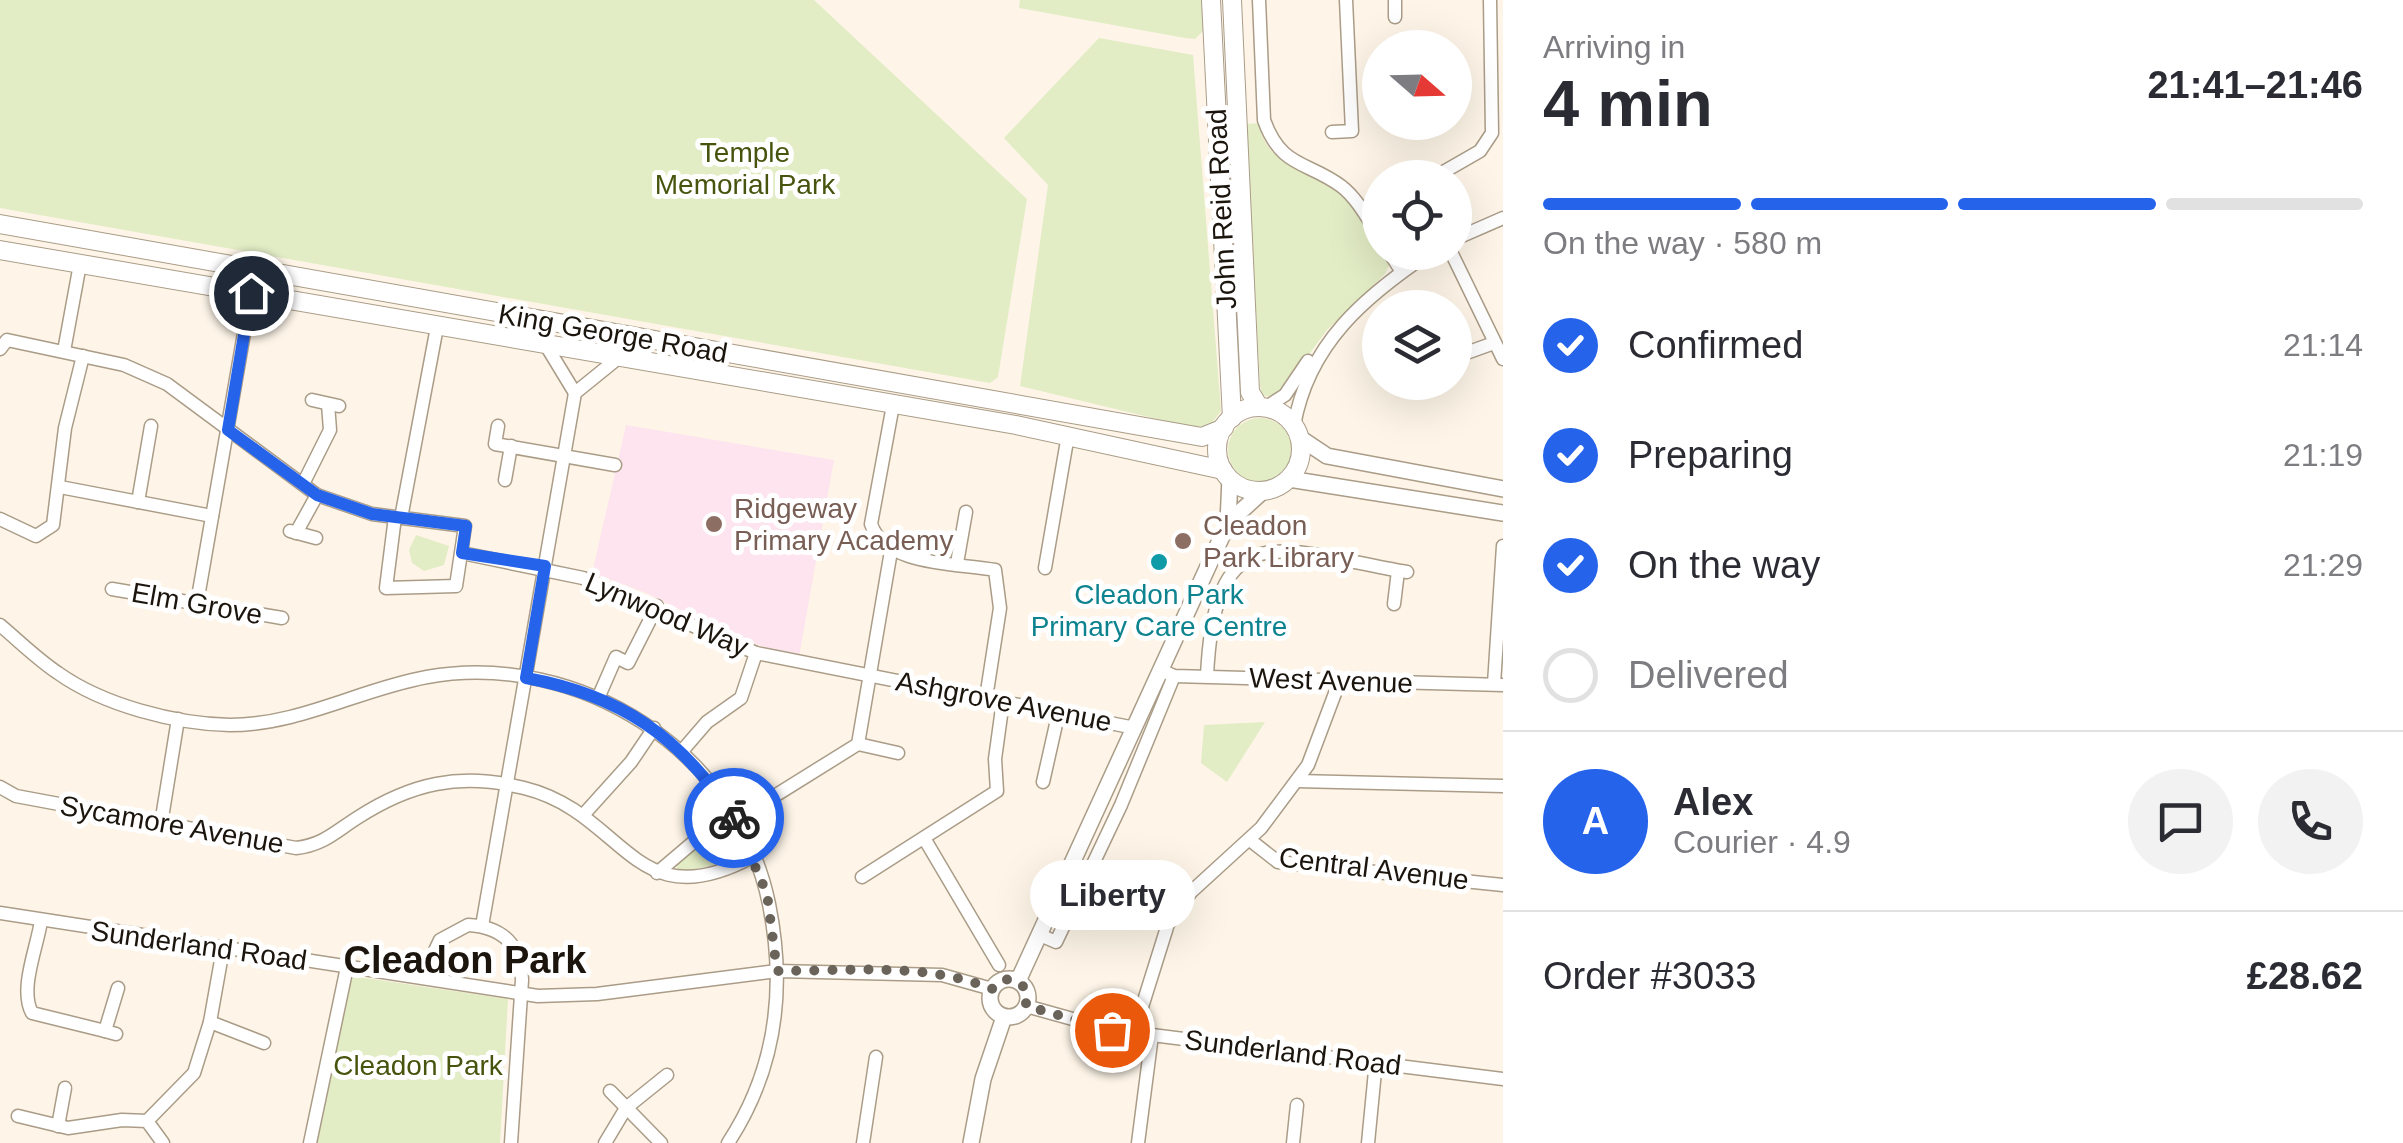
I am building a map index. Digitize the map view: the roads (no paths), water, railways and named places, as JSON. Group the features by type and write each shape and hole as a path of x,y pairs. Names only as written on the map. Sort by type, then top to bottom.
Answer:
{"highway":[{"name":"John Reid Road","path":"1212,0 1228,423"},
{"name":"John Reid Road","path":"1232,0 1250,392 1262,408"},
{"name":"King George Road","path":"0,224 1202,437 1228,423"},
{"name":"King George Road","path":"0,250 617,360 1068,435 1226,474"},
{"path":"251,293 255,270"},
{"path":"547,347 551,322"},
{"path":"617,360 622,334"},
{"path":"919,409 922,387"},
{"path":"1262,408 1297,432 1301,453 1289,479 1263,491 1245,488 1226,474 1218,450 1228,423 1262,408"}],"main road":[{"path":"1297,432 1327,456 1503,489"},
{"path":"1018,981 1135,728 1168,673 1228,523 1226,474"},
{"path":"1289,479 1503,514"},
{"path":"1228,523 1263,491"},
{"path":"1003,980 1018,981 1028,995 1026,1006 1017,1015 1004,1017 992,1007 992,989 1003,980"},
{"path":"972,1143 983,1080 1004,1017"}],"street":[{"path":"1259,0 1264,120 1269,134 1295,164 1338,184 1362,212"},
{"path":"1332,132 1352,131 1346,0"},
{"path":"1395,0 1396,17"},
{"path":"1464,160 1480,151 1492,133 1490,0"},
{"path":"1472,232 1503,218"},
{"path":"64,351 80,264"},
{"path":"1262,408 1280,400 1332,333 1405,270"},
{"path":"1460,270 1503,359"},
{"path":"197,603 251,293"},
{"path":"0,349 7,340 124,365 167,384 317,495 398,518 466,526 456,586 386,588 398,518 437,328"},
{"path":"1297,432 1299,396 1332,333"},
{"path":"1472,351 1494,342"},
{"path":"482,926 575,393 547,347"},
{"path":"0,519 36,536 46,534 53,525 65,428 83,356"},
{"path":"575,393 617,360"},
{"path":"303,484 330,430 334,405 312,400"},
{"path":"893,405 872,524 881,543 892,551 994,570 1000,608 986,698"},
{"path":"138,502 151,426"},
{"path":"498,426 495,444 615,465"},
{"path":"1045,568 1068,435"},
{"path":"505,480 511,446"},
{"path":"60,487 212,516"},
{"path":"316,538 293,532 317,495"},
{"path":"957,563 966,512"},
{"path":"1499,684 1503,546"},
{"path":"858,744 892,551"},
{"path":"1207,676 1214,608 1235,567 1250,555 1279,551 1402,572 1394,604"},
{"name":"Lynwood Way","path":"462,553 545,566 656,606 756,653 872,676"},
{"name":"Elm Grove","path":"112,588 282,618"},
{"path":"599,696 616,657 628,664 656,606"},
{"path":"0,624 59,675 116,701 178,719 230,724 274,720 327,709 386,685 486,671 599,696 654,728 682,751 733,815 754,856 771,913 778,1002 769,1053 748,1108 728,1143"},
{"path":"682,751 707,722 741,698 756,653"},
{"path":"1040,935 1056,942 1121,805 1168,673"},
{"name":"West Avenue","path":"1168,673 1499,684"},
{"name":"Ashgrove Avenue","path":"872,676 1135,728"},
{"path":"1142,1007 1168,924 1191,892 1250,840 1297,780 1322,736 1340,680"},
{"path":"862,878 990,799 1000,781 995,759 1004,701"},
{"path":"1044,782 1060,711"},
{"path":"162,824 178,719"},
{"path":"654,728 585,812 630,857 657,872 698,876 754,856"},
{"path":"657,872 733,815 858,744 898,753"},
{"name":"Sycamore Avenue","path":"0,786 16,796 296,848 314,846 408,789 462,778 508,784 585,812"},
{"path":"1297,780 1503,786"},
{"path":"1103,797 1121,805"},
{"path":"924,838 999,964"},
{"name":"Central Avenue","path":"1250,840 1278,862 1503,885"},
{"name":"Sunderland Road","path":"0,914 423,976 520,994 597,994 777,971 912,973 971,980 992,989"},
{"path":"41,921 26,1002 32,1013 110,1032 118,988"},
{"path":"423,976 433,949 448,934 468,925 504,934 519,954 511,1143"},
{"path":"18,1116 58,1126 148,1121 194,1073 210,1022 223,949"},
{"path":"310,1143 347,967"},
{"name":"Sunderland Road","path":"1026,1006 1068,1020 1152,1035 1503,1079"},
{"path":"210,1022 264,1043"},
{"path":"1138,1143 1152,1035"},
{"path":"864,1143 876,1057"},
{"path":"1368,1143 1376,1061"},
{"path":"605,1143 626,1108 666,1076"},
{"path":"58,1126 65,1088"},
{"path":"610,1091 660,1143"},
{"path":"1293,1143 1297,1105"},
{"path":"148,1121 162,1143"}],"place":[{"name":"Ridgeway Primary Academy","path":"714,524"},
{"name":"Cleadon Park Library","path":"1183,541"},
{"name":"Cleadon Park Primary Care Centre","path":"1159,562"},
{"name":"Liberty","path":"1112,1030"}],"district":[{"name":"Cleadon Park","path":"465,960"}],"park label":[{"name":"Temple Memorial Park","path":"745,168"}]}
